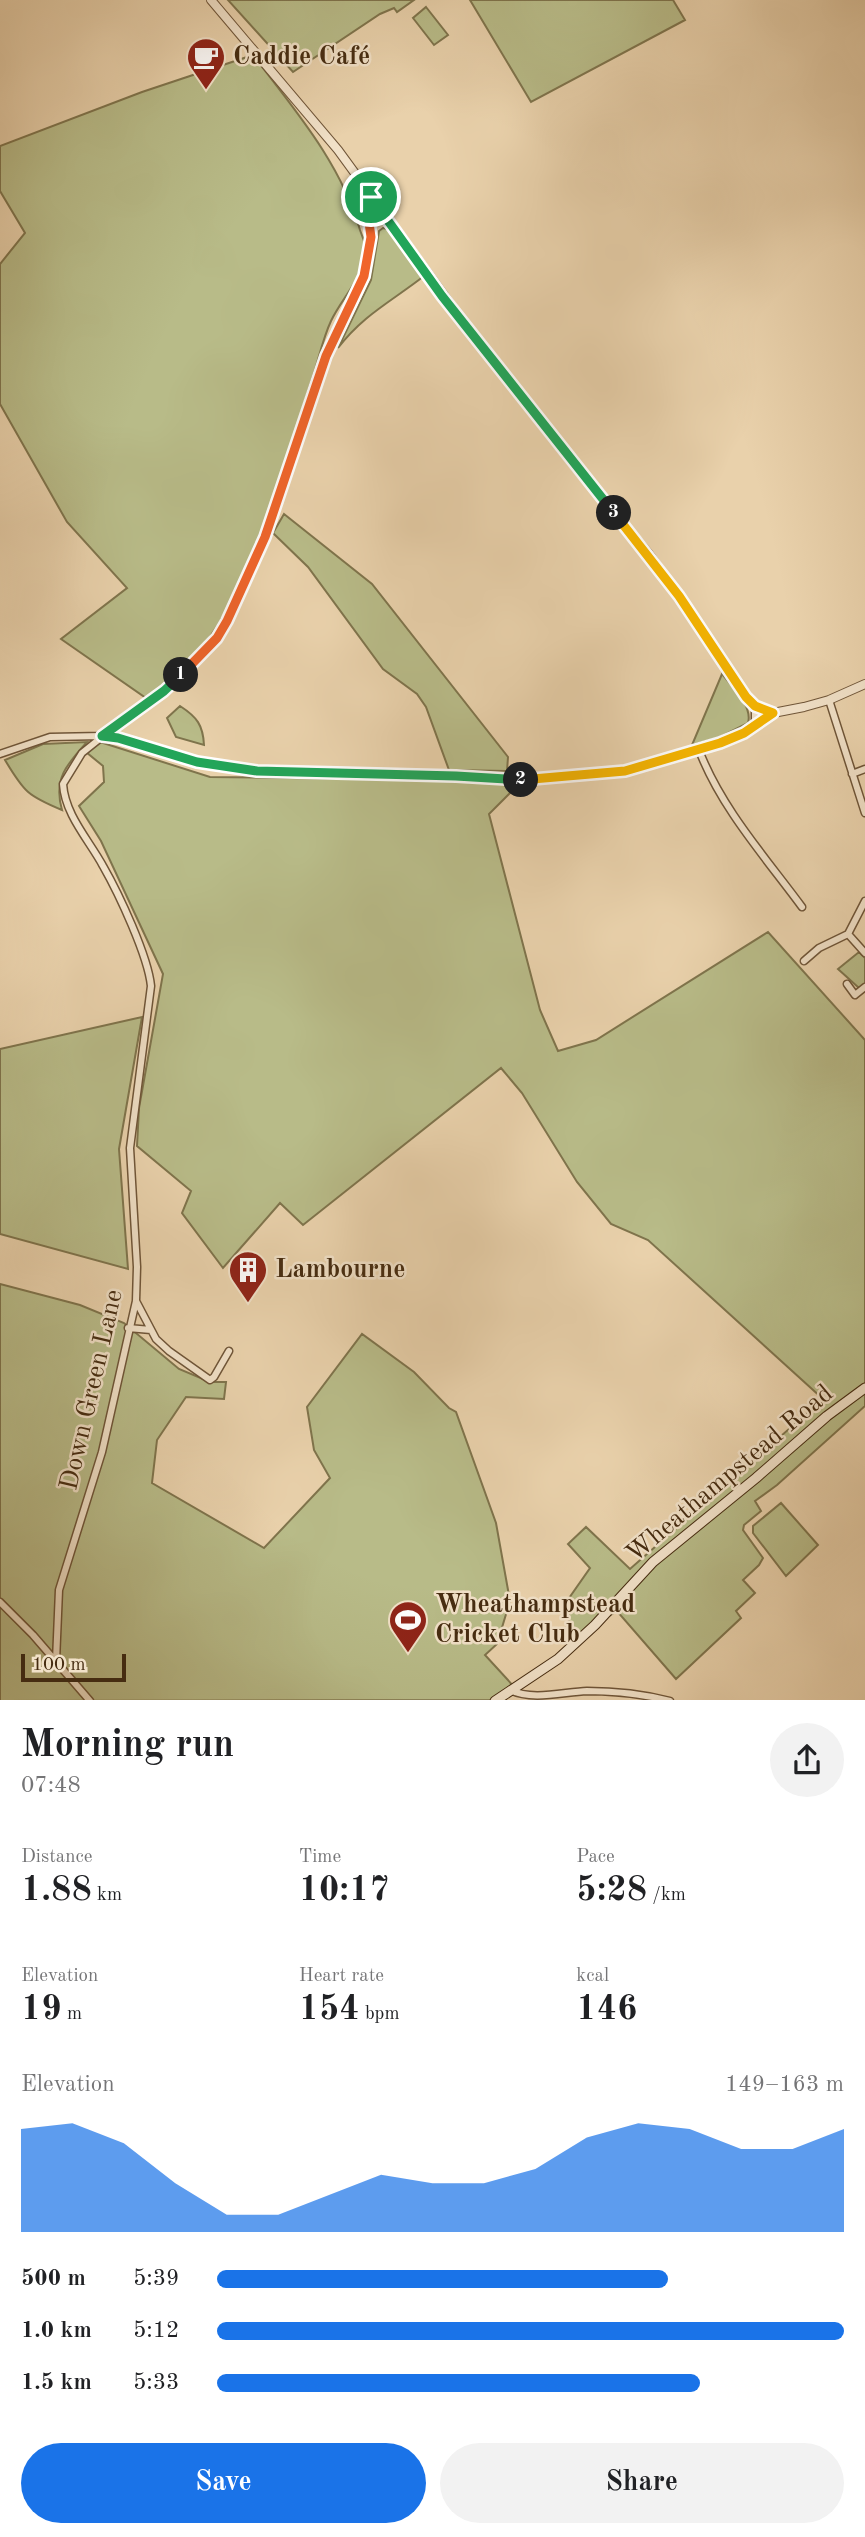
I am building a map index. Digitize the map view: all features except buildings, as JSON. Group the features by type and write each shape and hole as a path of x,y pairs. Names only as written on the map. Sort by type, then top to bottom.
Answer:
{"main road":[{"name":"Wheathampstead Road","path":"495,1700 566,1651 596,1625 653,1562 827,1416 865,1388"}],"street":[{"path":"211,0 338,150 442,296 648,554 739,687 755,706 773,713"},
{"name":"Down Green Lane","path":"56,1661 58,1590 102,1452 136,1301 137,1267 130,1148 149,1009 150,972 104,867 66,803 63,784 82,753 164,691 217,638 234,608 270,524 326,356 364,276 371,237 367,208 371,197"},
{"path":"0,754 50,737 102,736 118,738 197,762 257,771 513,780 625,771 699,750 744,733 773,713 829,700 865,684"},
{"path":"829,700 865,813"},
{"path":"755,706 755,726"},
{"path":"699,750 723,797 802,908"},
{"path":"852,774 865,769"},
{"path":"804,961 819,947 848,933 865,901"},
{"path":"848,933 865,953"},
{"path":"847,984 855,995 865,987"},
{"path":"136,1301 151,1330 169,1351 210,1380 229,1351"},
{"path":"128,1328 151,1330"},
{"path":"0,1602 90,1700"},
{"path":"510,1690 524,1695 587,1691 630,1693 670,1700"}],"green space":[{"path":"228,0 414,0 397,12 394,8 380,14 293,72"},
{"path":"470,0 673,0 685,20 531,102"},
{"path":"426,7 448,35 434,45 413,18"},
{"path":"253,55 329,159 352,205 365,243 365,260 328,328 271,508 233,599 209,639 180,673 146,698 61,639 127,588 67,522 0,404 0,264 25,233 0,191 0,146 142,92"},
{"path":"383,228 391,230 424,276 368,317 338,348 371,280 379,231"},
{"path":"284,514 372,584 508,757 507,771 449,770 426,707 417,694 383,669 308,567 273,533"},
{"path":"722,674 745,703 748,723 718,738 692,745"},
{"path":"180,706 198,722 204,745 176,737 167,718"},
{"path":"87,742 68,765 61,781 59,789 62,810 28,792 5,760 43,744"},
{"path":"100,742 210,777 433,780 518,785 489,814 540,1010 558,1051 596,1040 768,932 865,1040 865,1406 777,1485 755,1501 761,1511 744,1525 743,1530 763,1558 743,1580 755,1593 736,1611 741,1618 676,1679 617,1611 574,1638 570,1633 567,1601 590,1568 568,1544 586,1527 630,1569 823,1399 648,1240 611,1224 577,1182 522,1093 501,1068 303,1225 280,1203 223,1268 182,1213 191,1191 137,1146 139,1108 163,974 101,841 79,806 104,782 103,766 86,752"},
{"path":"859,952 865,958 865,984 859,988 838,969"},
{"path":"142,1017 119,1149 128,1269 0,1234 0,1049"},
{"path":"0,1284 80,1305 124,1323 179,1369 210,1382 226,1382 224,1399 186,1397 157,1440 152,1483 264,1548 330,1478 314,1450 307,1407 362,1334 414,1372 456,1412 496,1523 510,1601 497,1644 485,1655 517,1690 501,1700 0,1700"},
{"path":"781,1503 818,1545 786,1576 753,1533 753,1526"}],"place":[{"name":"Caddie Café","path":"206,91"},
{"name":"Lambourne","path":"248,1304"},
{"name":"Wheathampstead Cricket Club","path":"408,1654"}],"route":[{"path":"371,197 442,296 530,410 648,554 746,697 755,706 773,713 767,718 744,733 720,743 625,771 513,780 257,771 197,762 118,738 102,736 164,691 217,638 234,608 270,524 326,356 364,276 371,237 367,203 371,197"}]}
